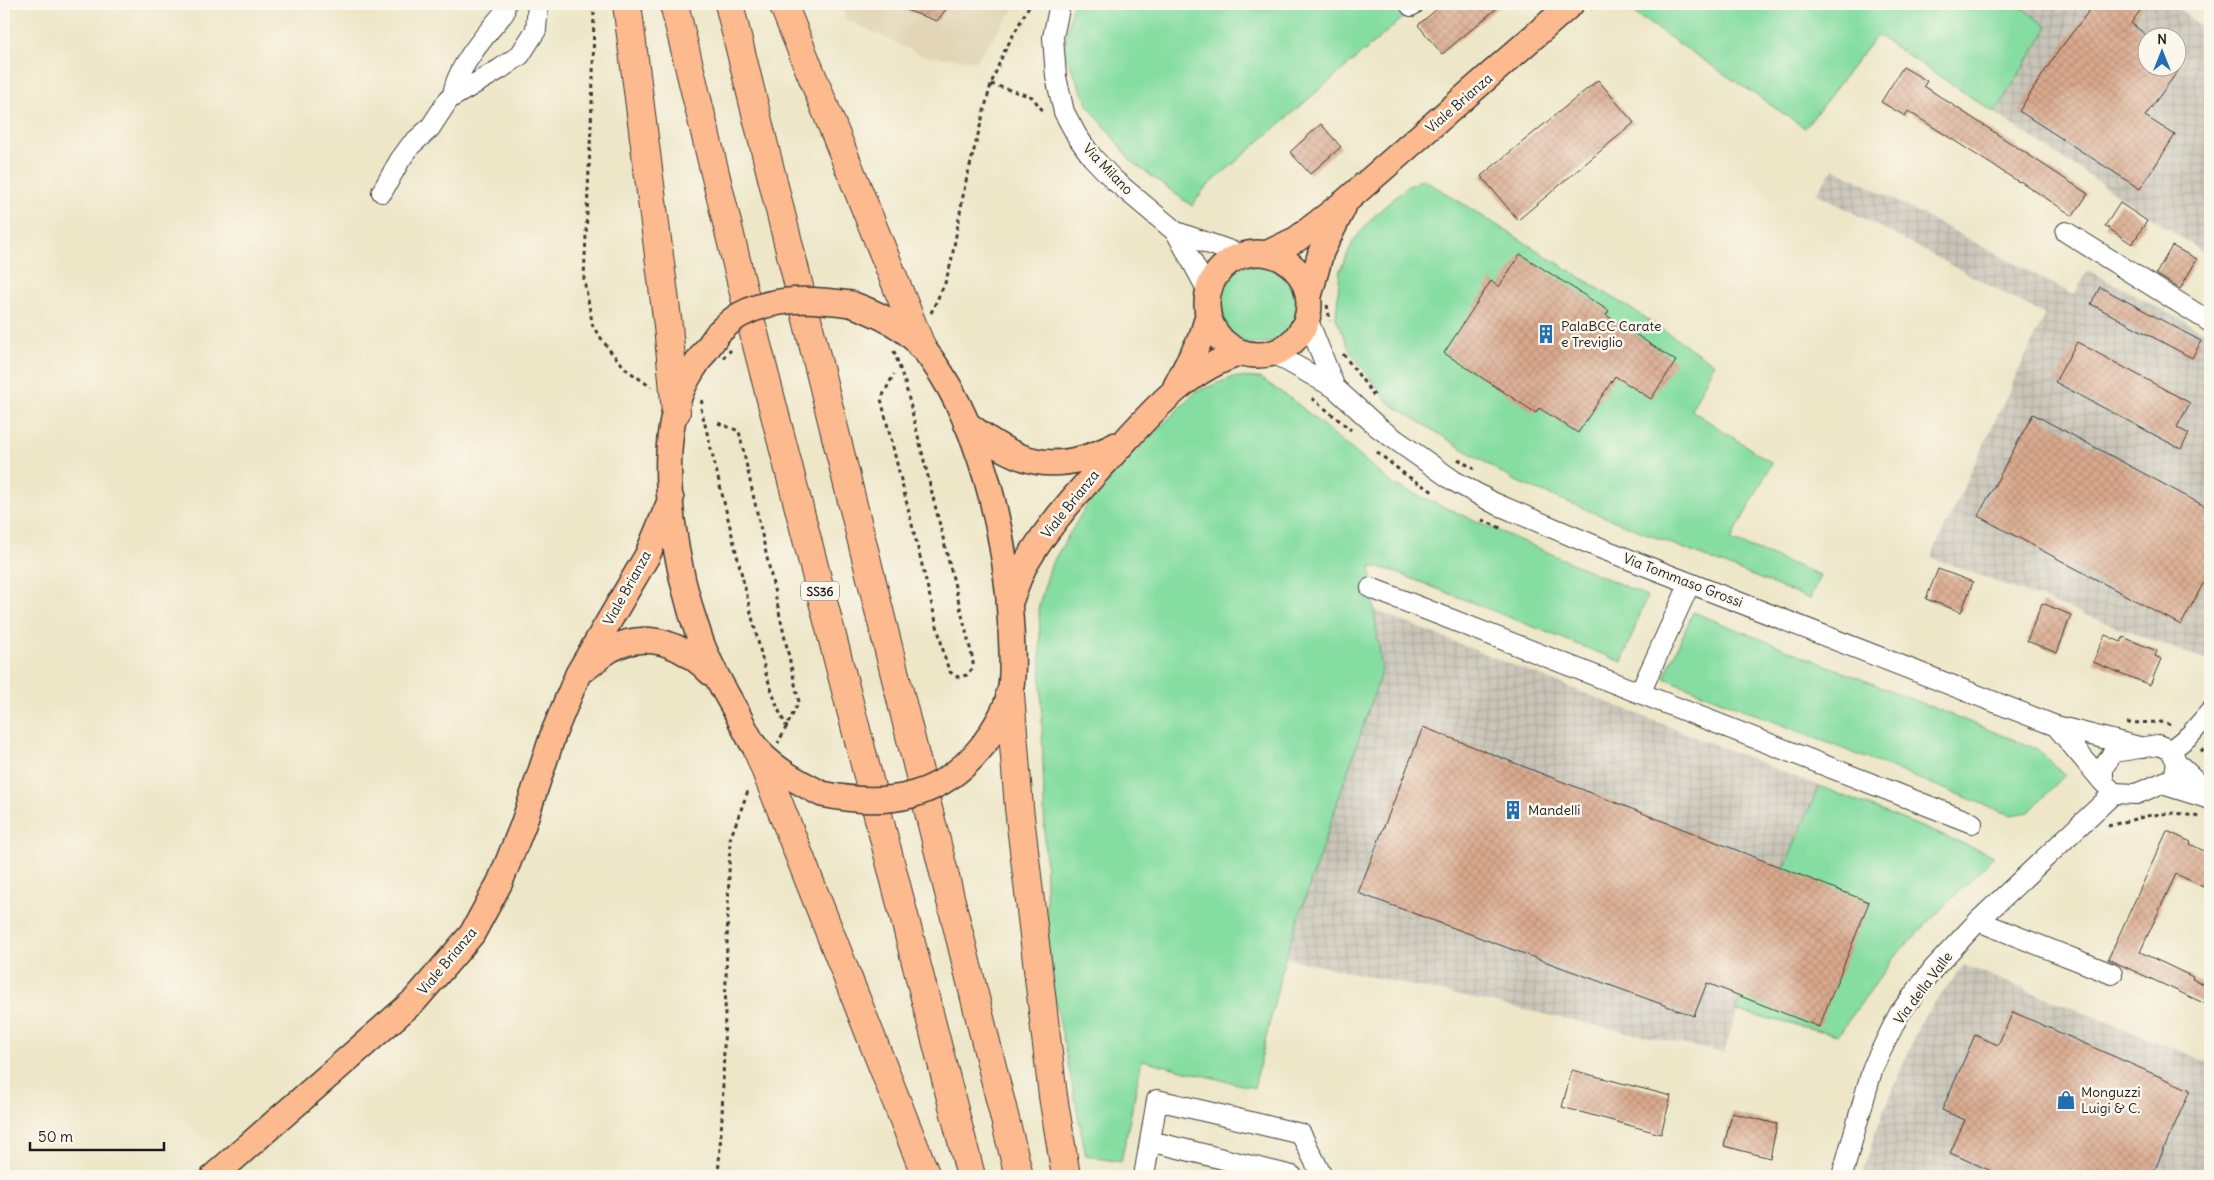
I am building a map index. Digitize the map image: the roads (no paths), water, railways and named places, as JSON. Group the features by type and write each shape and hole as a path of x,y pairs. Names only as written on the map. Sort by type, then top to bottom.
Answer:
{"highway":[{"path":"628,4 667,316 676,412"},
{"name":"SS36","path":"674,4 755,337 970,1176"},
{"path":"729,4 1019,1176"},
{"path":"783,4 921,346"},
{"path":"1010,694 1022,828 1052,1086 1064,1165"},
{"path":"767,748 926,1176"}],"main road":[{"name":"Viale Brianza","path":"1268,253 1297,239 1346,202 1579,8"},
{"name":"Viale Brianza","path":"1314,304 1321,252 1346,202"},
{"path":"1255,252 1268,253 1283,259 1295,268 1304,281 1314,304 1295,340 1273,353 1257,355 1241,353 1220,338 1212,328 1208,316 1208,291 1215,275 1226,263 1242,255 1255,252"},
{"path":"791,300 820,300 851,304 876,313 921,346 949,389 966,423 978,454 994,507 1010,602 1012,652 1010,694 993,731 984,744 973,758 942,784 919,793 890,800 846,799 822,794 782,774 767,748 718,680 701,643 685,589 677,552 671,499 670,456 672,429 679,396 696,365 728,339 739,315 762,306 791,300"},
{"name":"Viale Brianza","path":"1174,390 1202,336 1208,316"},
{"name":"Viale Brianza","path":"1010,602 1025,565 1054,519 1127,439 1174,390 1218,361 1241,353"},
{"name":"Viale Brianza","path":"966,423 989,442 1008,453 1029,460 1054,464 1095,456 1127,439"},
{"name":"Viale Brianza","path":"214,1176 415,1000 472,934 500,882 523,825 554,732 578,674 647,556 671,499"},
{"name":"Viale Brianza","path":"578,674 611,650 624,644 654,642 667,644 683,650 697,660 718,680"}],"street":[{"path":"453,96 469,57 504,13 506,4"},
{"path":"382,192 411,145 430,128 453,96 500,69 520,54 536,30 538,4"},
{"name":"Via Milano","path":"1060,4 1053,37 1056,77 1064,112 1077,136 1092,157 1114,180 1176,232 1242,255"},
{"name":"Via Milano","path":"1176,232 1208,291"},
{"path":"2066,232 2210,322"},
{"name":"Via Tommaso Grossi","path":"1314,304 1335,388"},
{"name":"Via Tommaso Grossi","path":"1273,353 1335,388 1379,428 1454,481 1494,503 1690,583 2056,726 2162,752"},
{"path":"1640,693 1690,583"},
{"path":"1371,588 1972,823"},
{"path":"2108,787 2103,767 2114,752 2162,752 2190,735 2210,712"},
{"path":"2056,726 2108,787 2136,794"},
{"path":"2073,832 2136,794 2174,778 2162,752"},
{"path":"2162,752 2210,794"},
{"path":"2162,784 2210,799"},
{"path":"2073,832 2108,787"},
{"name":"Via della Valle","path":"1842,1176 1873,1067 1899,1014 1934,968 1978,921 2073,832"},
{"path":"1978,921 2112,974"},
{"path":"1144,1176 1157,1100 1301,1134 1322,1176"},
{"path":"1150,1141 1292,1176"},
{"path":"1064,1165 1083,1176"}],"place":[{"name":"PalaBCC Carate e Treviglio","path":"1546,334"},
{"name":"Mandelli","path":"1513,810"},
{"name":"Monguzzi Luigi & C.","path":"2066,1100"}]}
